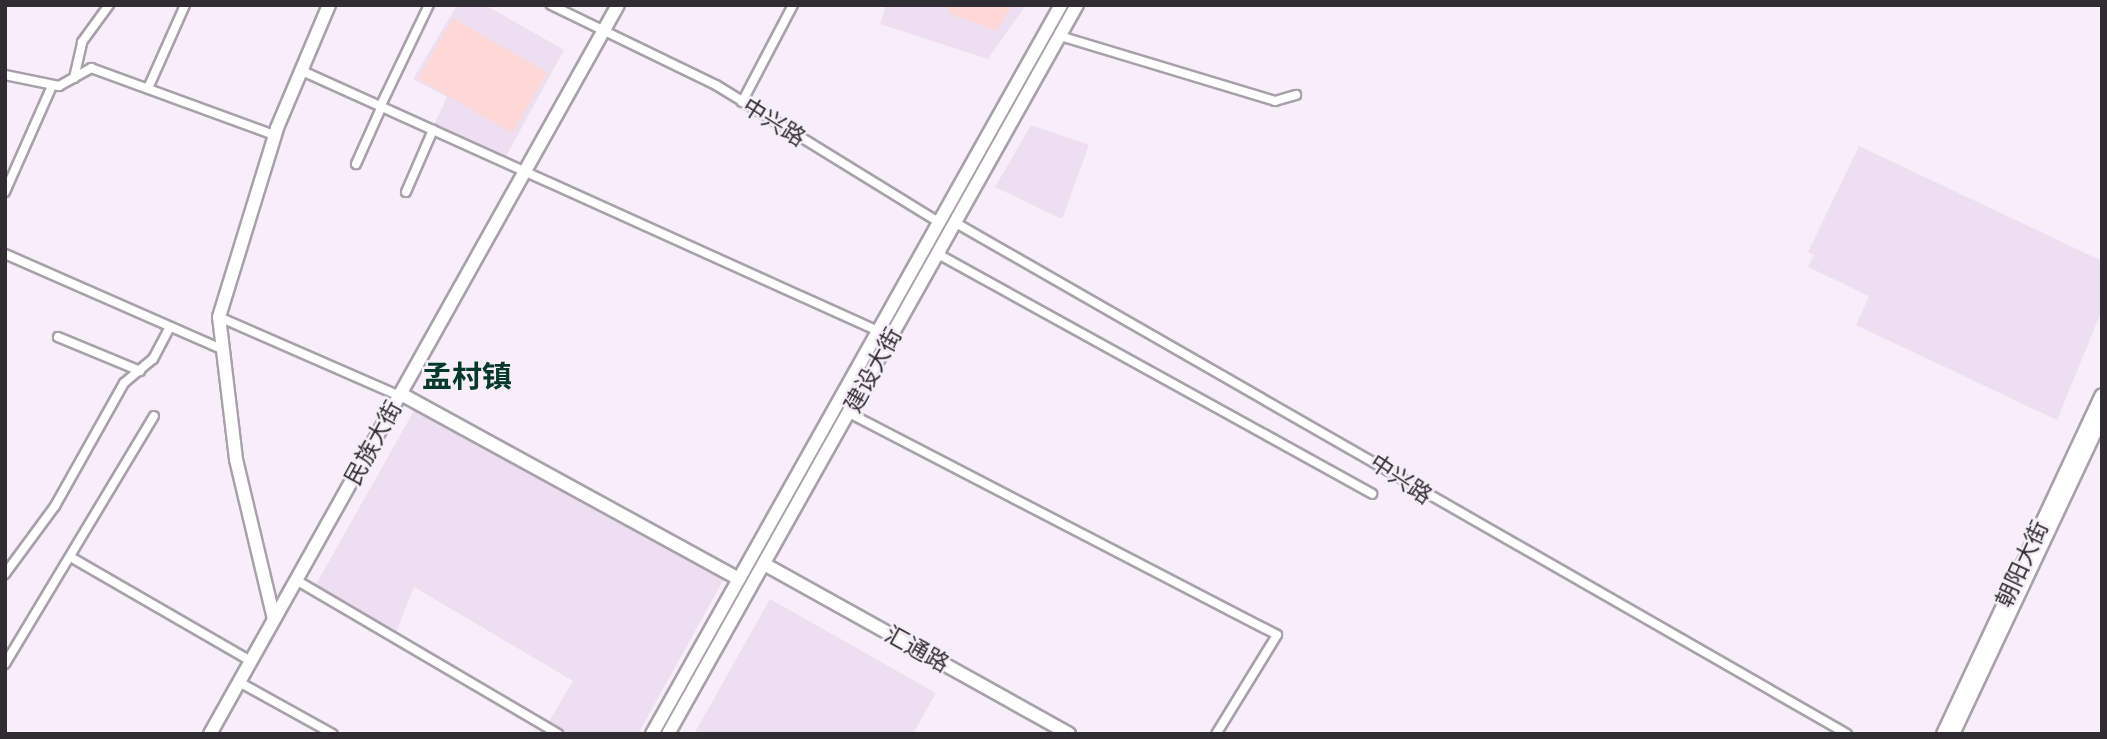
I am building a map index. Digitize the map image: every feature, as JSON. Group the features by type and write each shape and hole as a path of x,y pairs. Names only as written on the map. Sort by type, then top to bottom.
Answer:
{"main road":[{"path":"274,619 236,459 219,317 274,135 329,5"},
{"name":"民族大街","path":"211,734 618,5"},
{"name":"建设大街","path":"652,734 1060,5"},
{"name":"建设大街","path":"668,734 1077,5"},
{"path":"400,395 739,579"},
{"name":"朝阳大街","path":"1943,734 2102,395"},
{"name":"朝阳大街","path":"1953,734 2102,418"},
{"name":"汇通路","path":"764,564 1069,734"}],"street":[{"path":"74,78 82,42 110,5"},
{"path":"149,86 185,5"},
{"path":"356,164 429,5"},
{"name":"中兴路","path":"551,5 742,102 939,222"},
{"path":"742,102 793,5"},
{"path":"1060,36 1275,101 1296,95"},
{"path":"5,75 52,86 74,78 90,68 149,86 274,135"},
{"path":"300,70 382,105 524,175 717,253 878,331"},
{"path":"5,192 52,86"},
{"path":"405,192 433,130"},
{"name":"中兴路","path":"956,223 1847,734"},
{"path":"5,254 221,349"},
{"path":"938,254 1372,494"},
{"path":"219,317 400,395"},
{"path":"5,574 55,506 124,383 140,371 170,327"},
{"path":"58,337 140,371"},
{"path":"849,413 1277,635 1216,734"},
{"path":"5,664 74,559 154,416"},
{"path":"74,559 251,661"},
{"path":"296,580 558,734"},
{"path":"239,682 333,734"}],"shaded area":[{"path":"457,5 485,5 564,50 504,160 434,125 447,97 413,79"},
{"path":"886,5 1026,5 988,59 880,24"},
{"path":"952,5 1012,5 997,31 948,13"},
{"path":"453,18 547,72 512,133 418,79"},
{"path":"1031,125 1089,145 1062,219 995,187"},
{"path":"1859,146 2102,261 2102,310 2057,420 1856,325 1869,296 1808,267 1814,255 1808,252"},
{"path":"415,409 725,577 638,734 564,734 547,725 573,681 414,587 396,632 315,586"},
{"path":"770,599 936,693 913,734 694,734"}],"district":[{"name":"孟村镇","path":"467,377"}]}
